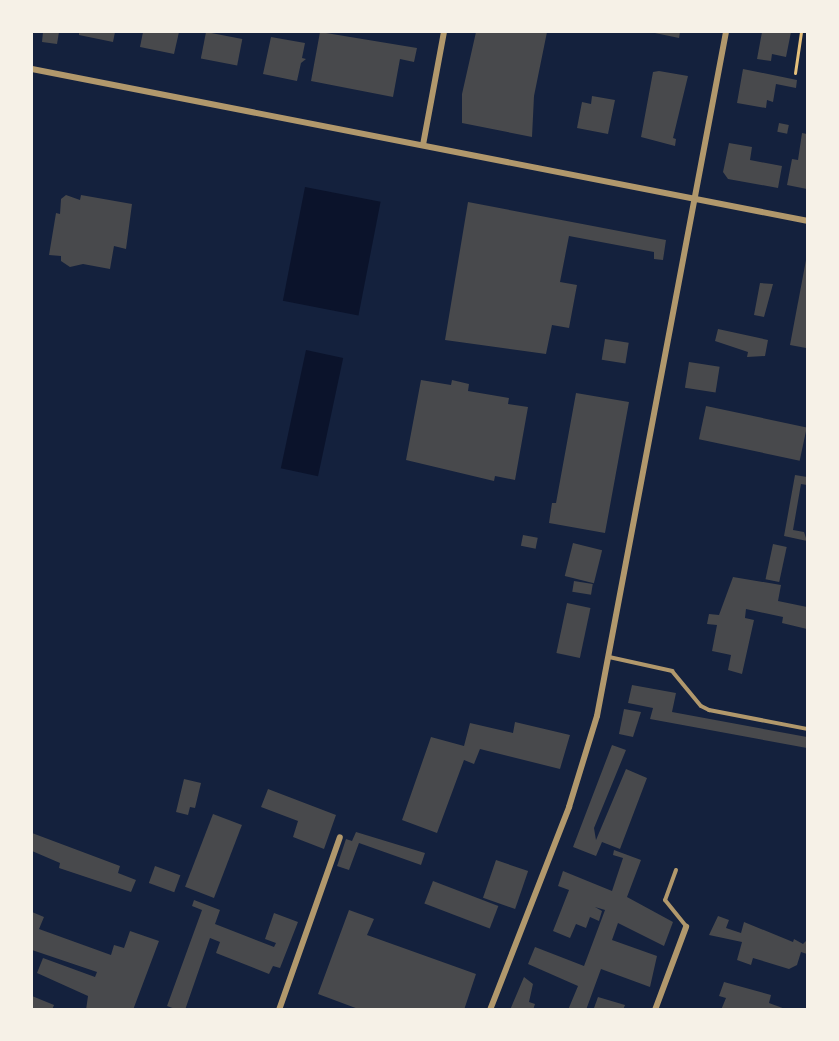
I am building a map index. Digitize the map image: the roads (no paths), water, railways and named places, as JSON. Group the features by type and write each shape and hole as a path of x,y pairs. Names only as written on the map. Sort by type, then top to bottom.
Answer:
{"street":[{"path":"423,145 444,32"},
{"path":"490,1010 569,807 595,726 726,32"},
{"path":"32,69 807,221"},
{"path":"279,1010 340,837"},
{"path":"655,1010 686,927"}],"lane":[{"path":"609,657 667,668 709,710 807,729"},
{"path":"676,870 665,900 686,927"}],"water":[{"path":"305,187 381,202 358,316 283,301"},
{"path":"306,350 343,358 318,476 281,468"}]}
